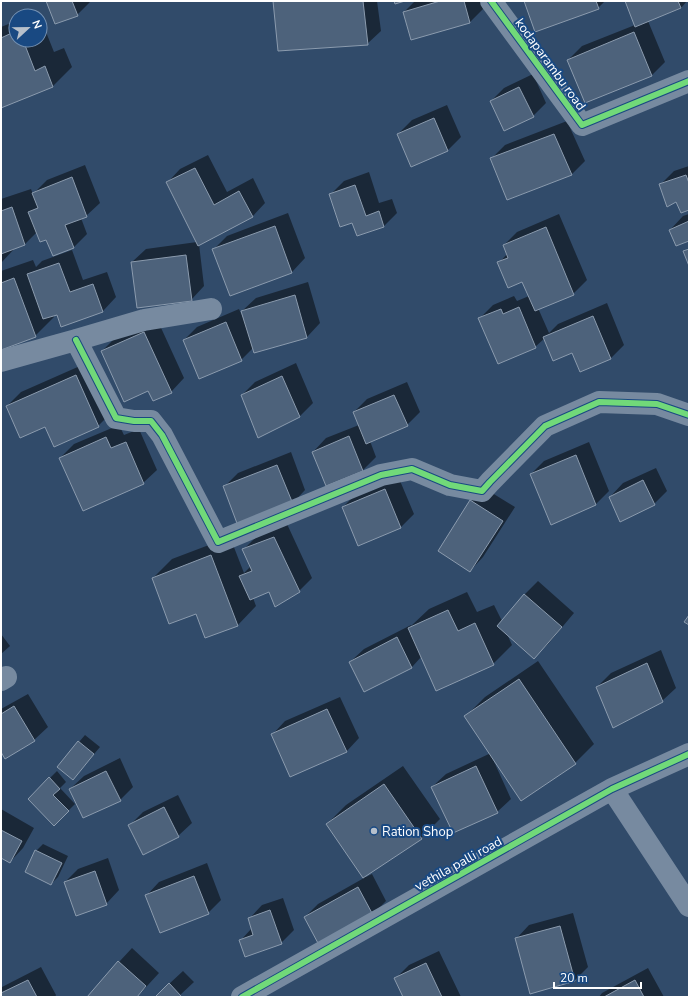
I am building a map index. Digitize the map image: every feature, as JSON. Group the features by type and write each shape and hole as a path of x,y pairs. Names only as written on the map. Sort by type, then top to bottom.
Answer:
{"street":[{"name":"kodaparambu road","path":"491,1 582,125 689,81"},
{"path":"1,361 144,320 211,309"},
{"path":"76,340 116,418 134,421 151,421 162,435 218,542 381,475 412,469 450,485 482,492 545,426 599,402 657,404 689,415"},
{"name":"vethila palli road","path":"242,997 612,789 689,754"},
{"path":"612,789 689,906"}],"building":[{"path":"46,1 72,1 78,16 55,24"},
{"path":"273,1 363,1 368,45 278,51"},
{"path":"394,1 405,1 395,4"},
{"path":"440,1 464,1 470,23 411,40 403,12"},
{"path":"524,1 596,1 599,9 535,32"},
{"path":"625,1 678,1 681,8 635,27"},
{"path":"634,32 652,76 585,103 567,60"},
{"path":"8,35 8,48 26,48 35,71 45,66 53,87 1,108 1,38"},
{"path":"519,87 534,117 504,131 490,101"},
{"path":"434,118 448,151 411,167 397,134"},
{"path":"554,134 572,175 507,200 490,158"},
{"path":"195,168 214,205 239,191 253,217 198,246 166,182"},
{"path":"686,175 689,183 689,210 681,213 676,202 667,207 659,184"},
{"path":"72,177 87,217 65,225 74,248 53,256 46,240 40,242 28,212 38,208 32,193"},
{"path":"355,185 366,216 379,211 384,227 357,236 352,223 340,227 329,194"},
{"path":"12,207 25,245 1,254 1,211"},
{"path":"689,221 689,241 676,246 669,230"},
{"path":"275,226 292,273 230,296 212,249"},
{"path":"546,227 574,295 535,311 522,282 508,288 497,262 508,258 503,245"},
{"path":"689,249 689,266 683,251"},
{"path":"186,255 192,301 137,308 131,262"},
{"path":"59,263 70,292 93,284 103,312 61,327 57,315 43,319 27,274"},
{"path":"14,278 36,337 1,350 1,283"},
{"path":"295,295 307,338 254,353 241,311"},
{"path":"519,307 536,348 498,364 478,318 501,309 503,314"},
{"path":"593,316 611,359 580,372 572,353 553,361 543,337"},
{"path":"226,322 242,361 199,379 183,340"},
{"path":"144,332 172,393 153,401 148,391 124,402 101,351"},
{"path":"76,375 99,427 54,447 45,427 20,438 6,406"},
{"path":"282,376 300,417 258,438 241,395"},
{"path":"394,395 408,426 366,444 353,412"},
{"path":"349,436 363,471 326,486 312,452"},
{"path":"106,437 111,448 126,442 144,484 83,511 59,458"},
{"path":"576,455 596,505 551,525 530,474"},
{"path":"277,465 293,504 238,526 223,486"},
{"path":"643,480 655,505 620,522 609,497"},
{"path":"385,489 401,528 358,546 342,507"},
{"path":"470,500 503,521 470,572 438,551"},
{"path":"274,537 300,592 275,607 269,592 250,600 239,576 252,571 242,549"},
{"path":"211,555 238,626 205,638 196,614 169,624 152,578"},
{"path":"524,594 562,627 534,659 497,626"},
{"path":"448,610 458,631 475,623 494,665 436,691 408,628"},
{"path":"689,615 689,625 684,622"},
{"path":"397,637 412,668 364,692 349,662"},
{"path":"647,663 663,702 613,728 596,687"},
{"path":"519,679 576,764 521,801 464,716"},
{"path":"14,706 35,741 5,759 1,752 1,714"},
{"path":"327,709 347,752 290,777 271,734"},
{"path":"78,741 94,754 73,780 57,767"},
{"path":"476,766 498,813 453,833 431,787"},
{"path":"106,771 121,801 83,818 69,789"},
{"path":"49,777 60,789 53,795 69,811 54,826 28,799"},
{"name":"Ration Shop","path":"384,784 422,839 363,878 326,824"},
{"path":"164,807 179,837 143,855 128,825"},
{"path":"1,830 22,841 10,863 1,858"},
{"path":"35,850 62,863 51,885 25,872"},
{"path":"95,871 107,905 76,916 64,882"},
{"path":"194,876 209,914 160,933 145,895"},
{"path":"358,887 373,915 319,945 304,917"},
{"path":"270,910 282,944 245,957 239,940 253,935 248,918"},
{"path":"560,926 575,981 530,994 515,938"},
{"path":"118,961 146,986 137,997 87,997"},
{"path":"426,963 442,997 403,997 394,978"},
{"path":"28,980 37,997 1,997 1,993"},
{"path":"635,980 644,997 604,997"},
{"path":"169,983 181,996 180,997 155,997"}],"cycle path":[{"path":"491,1 582,125 689,81"},
{"path":"76,340 116,418 134,421 151,421 162,435 218,542 381,475 412,469 450,485 482,491 545,426 599,402 657,404 689,415"},
{"path":"242,997 612,789 689,754"}],"place":[{"name":"Ration Shop","path":"374,831"}]}
